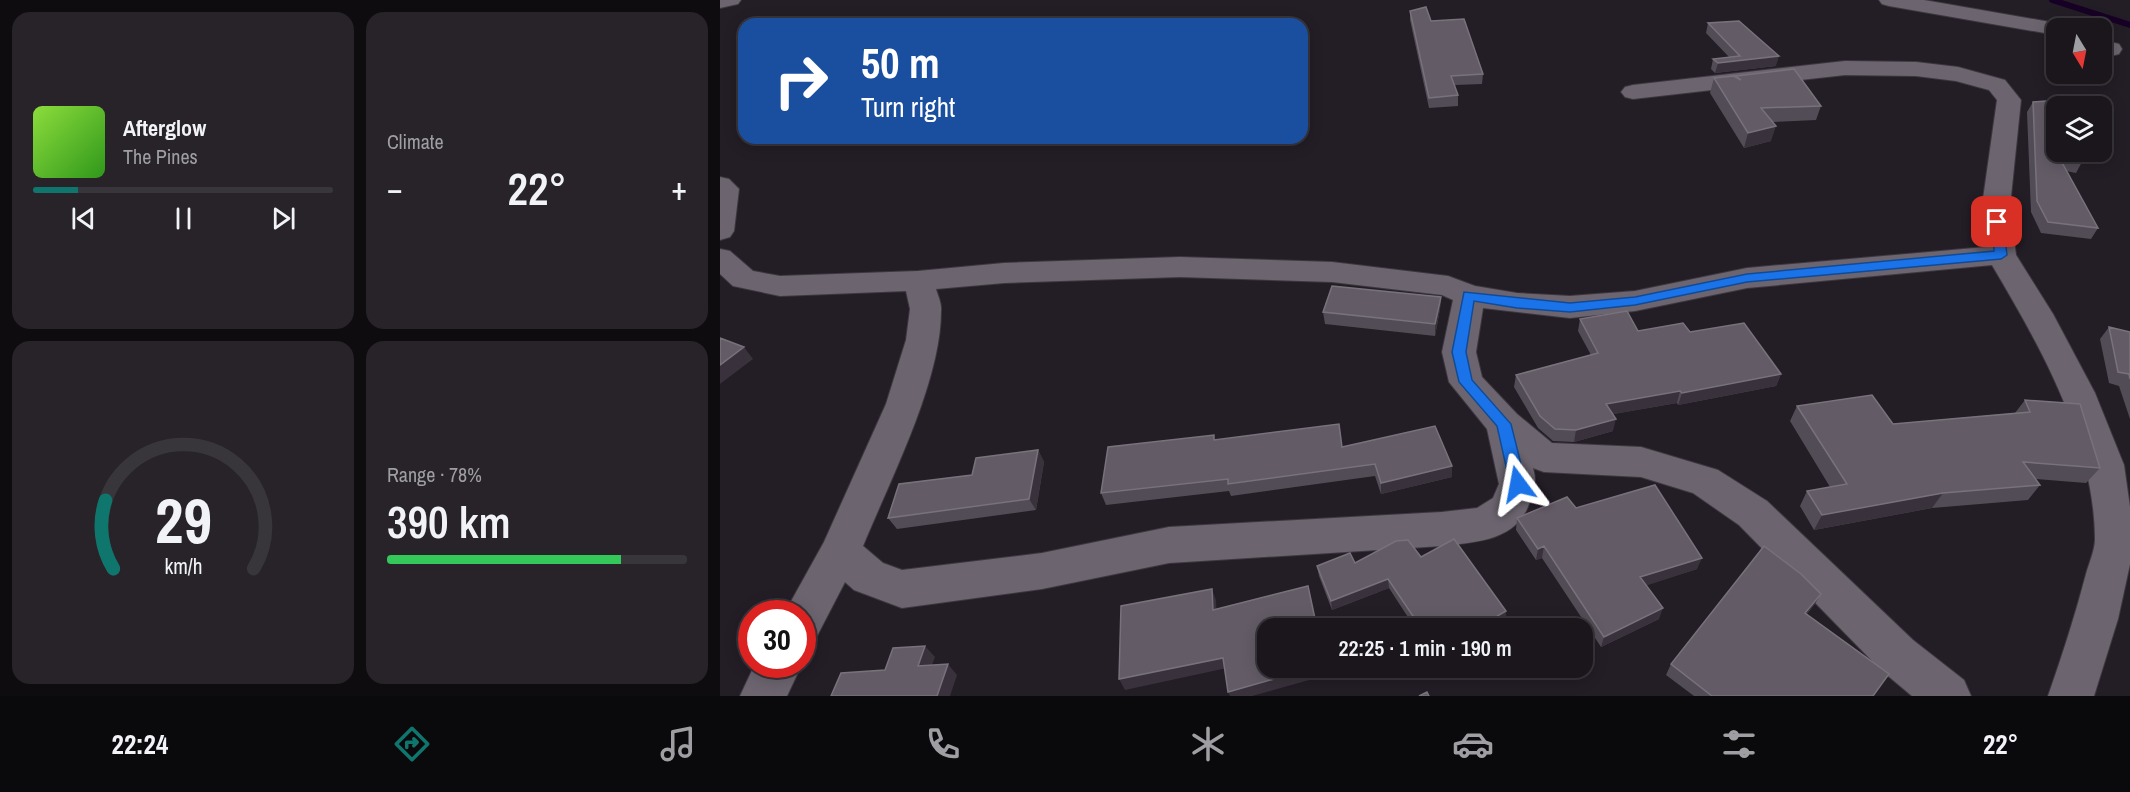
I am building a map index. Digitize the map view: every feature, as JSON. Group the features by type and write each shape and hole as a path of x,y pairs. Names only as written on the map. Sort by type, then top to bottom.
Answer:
{"street":[{"path":"720,2 731,0"},
{"path":"1889,0 2046,27"},
{"path":"1633,92 1845,68 1916,69 1958,74 1997,85 2009,100 1996,206 2001,255 2037,314 2078,393 2105,465 2115,541 2096,619 2071,696"},
{"path":"720,185 726,189 720,231"},
{"path":"720,258 744,279 780,286 918,280 1004,273 1180,267 1332,273 1448,286 1469,295 1517,303 1570,307 1635,301 1747,278 2001,255"},
{"path":"814,600 840,552 904,404 922,339 926,309 918,280"},
{"path":"1469,295 1459,352 1466,382 1504,424 1544,457 1641,462 1705,481 1754,513 1897,655 1948,696"},
{"path":"840,552 869,577 902,589 1042,571 1169,545 1442,529 1485,524 1508,509 1518,484 1504,424"},
{"path":"763,696 773,678"}],"building":[{"path":"1426,7 1431,21 1464,19 1483,74 1451,76 1458,95 1429,98 1410,11"},
{"path":"1739,21 1779,56 1718,63 1713,59 1740,56 1708,23"},
{"path":"1794,69 1821,106 1761,108 1776,126 1748,133 1714,78 1734,76 1741,80 1736,76"},
{"path":"2046,101 2046,162 2062,162 2098,228 2048,222 2037,201 2033,102"},
{"path":"1332,286 1441,297 1435,324 1323,312"},
{"path":"1627,311 1638,331 1683,323 1690,332 1744,323 1781,374 1682,393 1680,391 1606,404 1616,419 1576,430 1555,429 1540,416 1516,375 1598,353 1580,319"},
{"path":"2109,327 2130,332 2130,379 2129,374 2118,372"},
{"path":"720,338 744,347 720,365"},
{"path":"1872,395 1893,424 2030,412 2025,400 2080,404 2100,468 2023,462 2040,485 1943,493 1822,515 1807,491 1847,484 1797,406"},
{"path":"1339,424 1342,447 1435,426 1452,466 1381,483 1375,464 1228,484 1228,479 1101,493 1108,447 1214,435 1214,440"},
{"path":"1038,450 1029,499 888,518 899,484 972,475 976,458"},
{"path":"1655,485 1702,558 1640,577 1663,608 1604,637 1544,546 1538,549 1517,518 1567,497 1576,508"},
{"path":"1454,539 1506,611 1494,618 1414,618 1388,579 1331,601 1317,566 1350,553 1355,563 1396,541 1408,540 1421,557"},
{"path":"1764,546 1801,574 1821,594 1805,613 1889,674 1873,696 1712,696 1671,664"},
{"path":"1308,586 1315,618 1257,618 1257,678 1278,678 1228,692 1223,658 1119,679 1121,606 1212,589 1213,610"},
{"path":"925,646 918,666 948,664 937,696 831,696 841,673 885,670 893,648"}],"waterway":[{"path":"2052,0 2130,25"}],"route":[{"path":"1518,484 1504,424 1466,382 1459,352 1469,295 1517,303 1570,307 1635,301 1697,286 1747,278 1859,266 2001,255 1997,222"}]}
